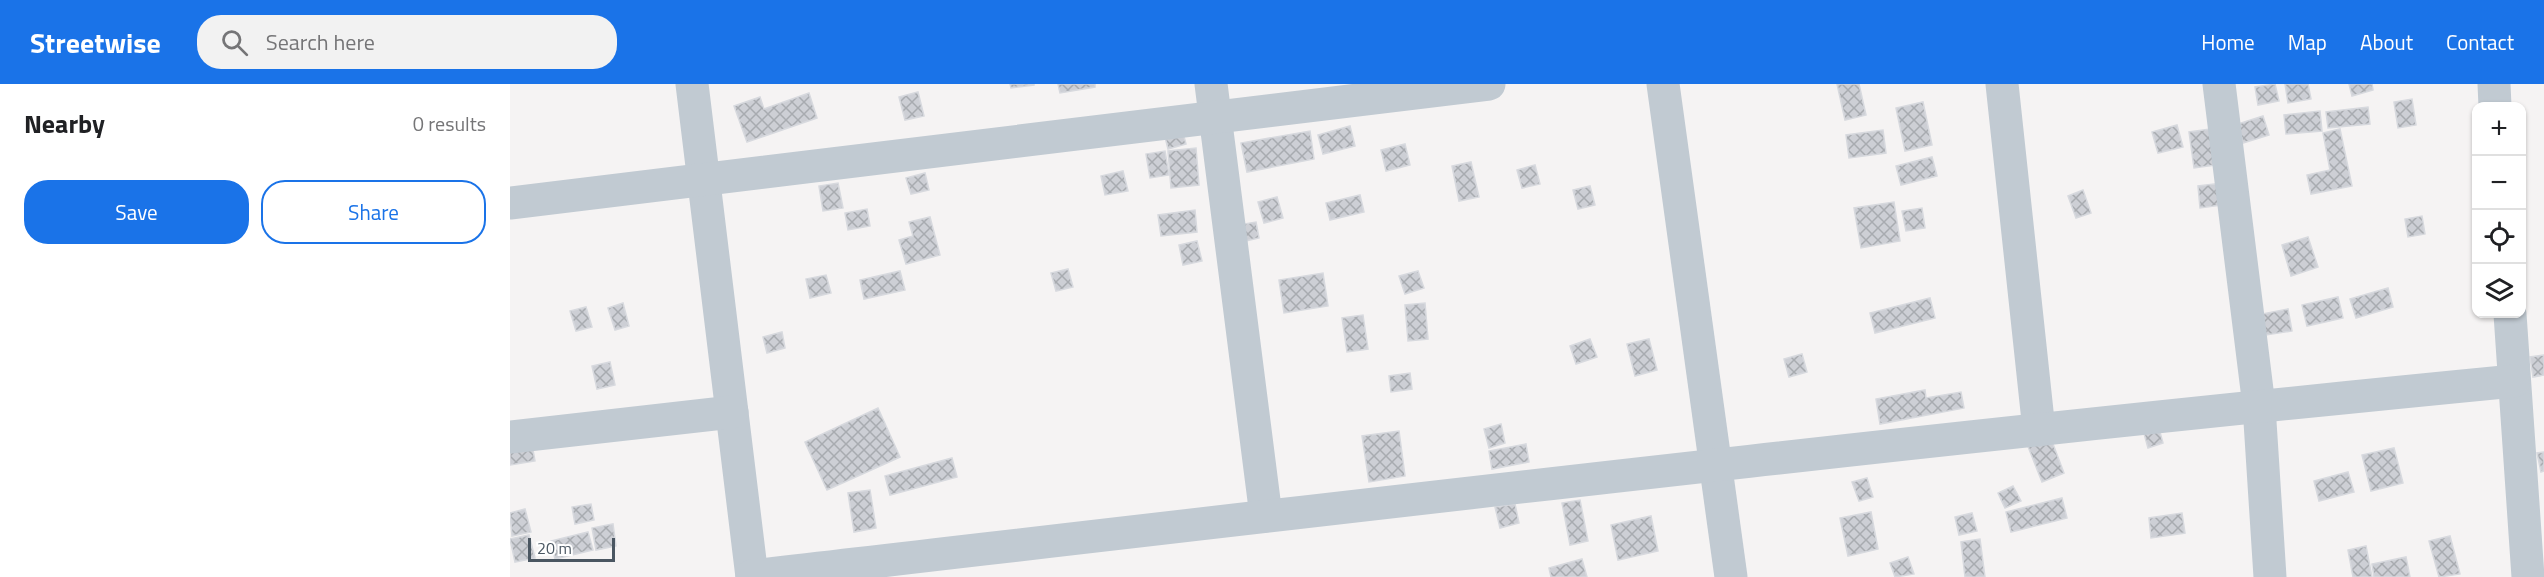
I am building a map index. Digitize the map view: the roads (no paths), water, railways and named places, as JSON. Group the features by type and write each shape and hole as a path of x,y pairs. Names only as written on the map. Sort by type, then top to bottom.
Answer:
{"street":[{"path":"692,84 752,576 1716,464 2514,381"},
{"path":"1211,84 1266,516"},
{"path":"510,203 1489,84"},
{"path":"1663,84 1731,577"},
{"path":"2002,84 2039,430"},
{"path":"2219,84 2259,406 2270,577"},
{"path":"2494,84 2495,102"},
{"path":"2510,318 2528,577"},
{"path":"510,437 732,412"}]}
